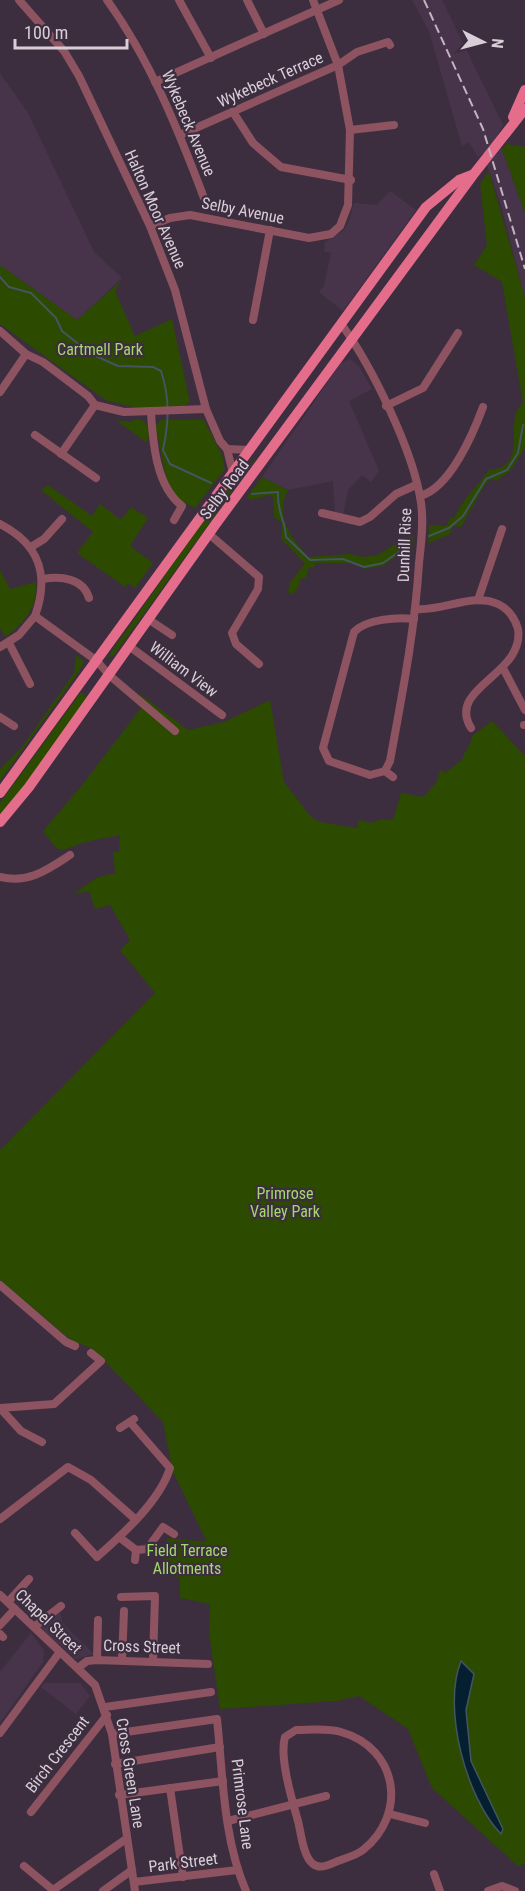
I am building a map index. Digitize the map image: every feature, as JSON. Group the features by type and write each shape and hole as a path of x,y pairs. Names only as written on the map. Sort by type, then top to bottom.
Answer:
{"main road":[{"name":"Selby Road","path":"504,136 525,90"},
{"name":"Selby Road","path":"0,822 29,787 209,534 473,175 525,109"},
{"name":"Selby Road","path":"504,136 525,123"},
{"name":"Selby Road","path":"0,793 426,207 454,183 473,175"}],"street":[{"name":"Halton Moor Avenue","path":"19,0 64,51 79,76 150,226 175,290 206,409 220,441 227,449 233,473"},
{"name":"Wykebeck Avenue","path":"107,0 124,24 156,82 180,135 204,198"},
{"path":"179,0 211,58"},
{"path":"246,0 264,34"},
{"path":"233,112 253,143 281,167 351,180 350,130 338,65 313,0"},
{"path":"156,82 339,0"},
{"name":"Wykebeck Terrace","path":"180,135 338,65 357,52 388,42 390,45"},
{"path":"350,130 394,124"},
{"name":"Selby Avenue","path":"150,226 170,218 190,214 309,238 331,234 346,216 351,180"},
{"path":"253,320 270,230"},
{"name":"Dunhill Rise","path":"342,325 386,406 420,496 421,538 414,619 390,761 385,771"},
{"path":"0,331 26,354 43,362 88,396 95,405 124,412 151,413 206,409"},
{"path":"386,406 423,388 458,333"},
{"path":"0,392 26,354"},
{"path":"61,454 95,405"},
{"path":"420,496 437,487 451,469 483,407"},
{"path":"151,413 156,457 161,474 167,488 182,506 174,520"},
{"path":"35,435 96,478"},
{"path":"227,449 250,450"},
{"path":"322,513 354,522 366,520 396,494 416,485"},
{"path":"31,547 56,533 62,519"},
{"path":"0,524 20,536 31,547 43,579 35,616 9,643 0,647"},
{"path":"478,600 502,530"},
{"path":"209,534 259,577 258,589 232,633 236,644 260,664"},
{"path":"43,579 68,578 79,584 89,598"},
{"path":"415,609 434,609 478,600 490,601 502,606 517,626 517,652 504,670 477,690 471,699 466,717 471,728"},
{"path":"35,616 97,661 109,675 175,731"},
{"path":"393,777 385,771 370,775 329,761 323,748 354,632 362,626 397,618 414,619"},
{"path":"148,619 172,635"},
{"path":"9,643 30,684"},
{"name":"William View","path":"129,646 222,715"},
{"path":"504,670 525,710"},
{"path":"0,717 14,726"},
{"path":"0,878 27,879 45,872 70,855"},
{"path":"0,1286 66,1342 75,1346"},
{"path":"42,1442 21,1431 0,1408 54,1404 101,1360 91,1353"},
{"path":"75,1533 97,1557 119,1537 166,1482 170,1468 133,1420 120,1428"},
{"path":"0,1519 68,1467 91,1480 135,1519"},
{"path":"119,1537 135,1555 147,1549 163,1527 174,1534"},
{"path":"0,1625 11,1605 32,1579"},
{"name":"Chapel Street","path":"0,1594 59,1653 78,1668"},
{"path":"121,1597 155,1596 153,1661"},
{"path":"34,1627 61,1606"},
{"path":"122,1660 124,1611"},
{"path":"97,1660 98,1620"},
{"path":"0,1733 59,1653"},
{"name":"Cross Street","path":"78,1668 87,1661 97,1660 208,1664"},
{"name":"Cross Green Lane","path":"78,1668 95,1686 106,1711 112,1734 119,1795 135,1887"},
{"path":"106,1711 211,1692"},
{"name":"Birch Crescent","path":"31,1812 106,1711"},
{"name":"Primrose Lane","path":"112,1734 217,1719 228,1821 237,1870 246,1891"},
{"path":"296,1730 340,1731 369,1746 381,1759 391,1779 390,1814 373,1840 362,1851 324,1867 315,1865 308,1858 293,1804 282,1746 285,1737 296,1730"},
{"path":"115,1764 220,1747"},
{"path":"119,1795 223,1781"},
{"path":"170,1788 183,1877"},
{"path":"228,1821 326,1796"},
{"path":"390,1814 425,1823"},
{"path":"24,1866 53,1890 126,1839"},
{"path":"104,1891 132,1870"},
{"name":"Park Street","path":"135,1887 183,1877 237,1870"},
{"path":"434,1874 440,1891"},
{"path":"488,1891 502,1887 515,1891"}],"shaded area":[{"path":"412,0 442,0 503,125 497,136 525,213 525,297 500,202 483,154 478,157 469,142 462,146 429,31"},
{"path":"0,73 28,113 94,252 122,278 77,320 0,265"},
{"path":"390,191 416,210 343,311 319,292 324,286 331,253 324,251 325,242 343,231 349,221 354,203 377,205"},
{"path":"350,359 358,365 372,389 349,401 379,471 371,482 362,475 348,490 343,515 335,512 333,481 288,490 262,477 341,363"},
{"path":"60,1612 63,1624 94,1654 76,1659 39,1626"},
{"path":"31,1633 44,1651 43,1662 0,1723 0,1672"},
{"path":"45,1683 80,1683 90,1696 76,1714 41,1687"}],"green space":[{"path":"507,144 525,147 525,213 502,149"},
{"path":"489,171 525,297 525,448 510,471 496,481 492,479 486,483 461,527 453,526 450,534 428,543 429,525 447,526 450,517 454,518 489,470 501,468 509,461 514,445 515,417 523,403 502,282 474,265 487,245 480,184"},
{"name":"Cartmell Park","path":"0,265 77,320 122,280 115,291 135,336 172,319 190,402 182,407 134,407 107,401 0,324"},
{"path":"136,419 145,422 148,427 149,436 146,442 116,420 131,422"},
{"path":"161,420 204,420 222,455 225,469 195,508 183,502 169,484 155,426"},
{"path":"258,456 114,655 107,658 229,484"},
{"path":"262,477 288,490 283,509 286,526 308,557 378,555 408,536 413,537 412,556 400,554 383,566 365,569 353,563 315,563 314,568 309,567 306,578 300,579 299,586 292,595 288,592 290,583 305,563 281,539 282,523 274,517 273,497 269,495 252,500 247,497"},
{"path":"48,485 92,516 100,504 121,520 131,507 148,518 130,546 153,563 135,588 128,583 125,587 77,553 93,532 41,490"},
{"path":"0,570 10,589 36,582 35,599 29,614 5,637 0,628"},
{"path":"76,655 84,661 80,670 0,781 0,769 22,747 74,673"},
{"path":"81,692 88,698 35,773 0,816 0,803"},
{"name":"Primrose Valley Park","path":"140,694 188,730 224,722 270,700 284,782 311,817 320,822 357,828 359,820 372,823 380,819 393,820 401,793 423,797 436,783 441,769 445,773 462,760 472,736 492,721 525,756 525,1864 518,1866 432,1788 408,1729 359,1696 336,1701 220,1709 209,1633 210,1604 180,1598 180,1577 162,1575 167,1538 207,1542 173,1472 163,1422 93,1349 71,1340 0,1280 0,1150 155,993 120,950 130,940 110,905 95,909 89,891 74,894 96,878 115,873 113,852 119,851 120,835 85,842 63,850 56,848 43,831 83,784 141,708 134,702"}],"water":[{"path":"461,1661 474,1674 466,1710 471,1761 503,1829 501,1834 488,1818 477,1798 461,1752 454,1703 456,1680"}],"waterway":[{"path":"0,277 9,287 31,293 56,318 62,331 91,354 118,366 153,367 161,371 168,410 163,450 170,464 211,483"},
{"path":"429,536 449,528 463,516 486,479 507,470 518,453 523,425"},
{"path":"252,494 278,492 286,537 310,560 343,559 364,567 383,563 410,544"}],"railway":[{"path":"424,0 483,129 525,269"}],"park label":[{"name":"Field Terrace Allotments","path":"187,1559"}]}
